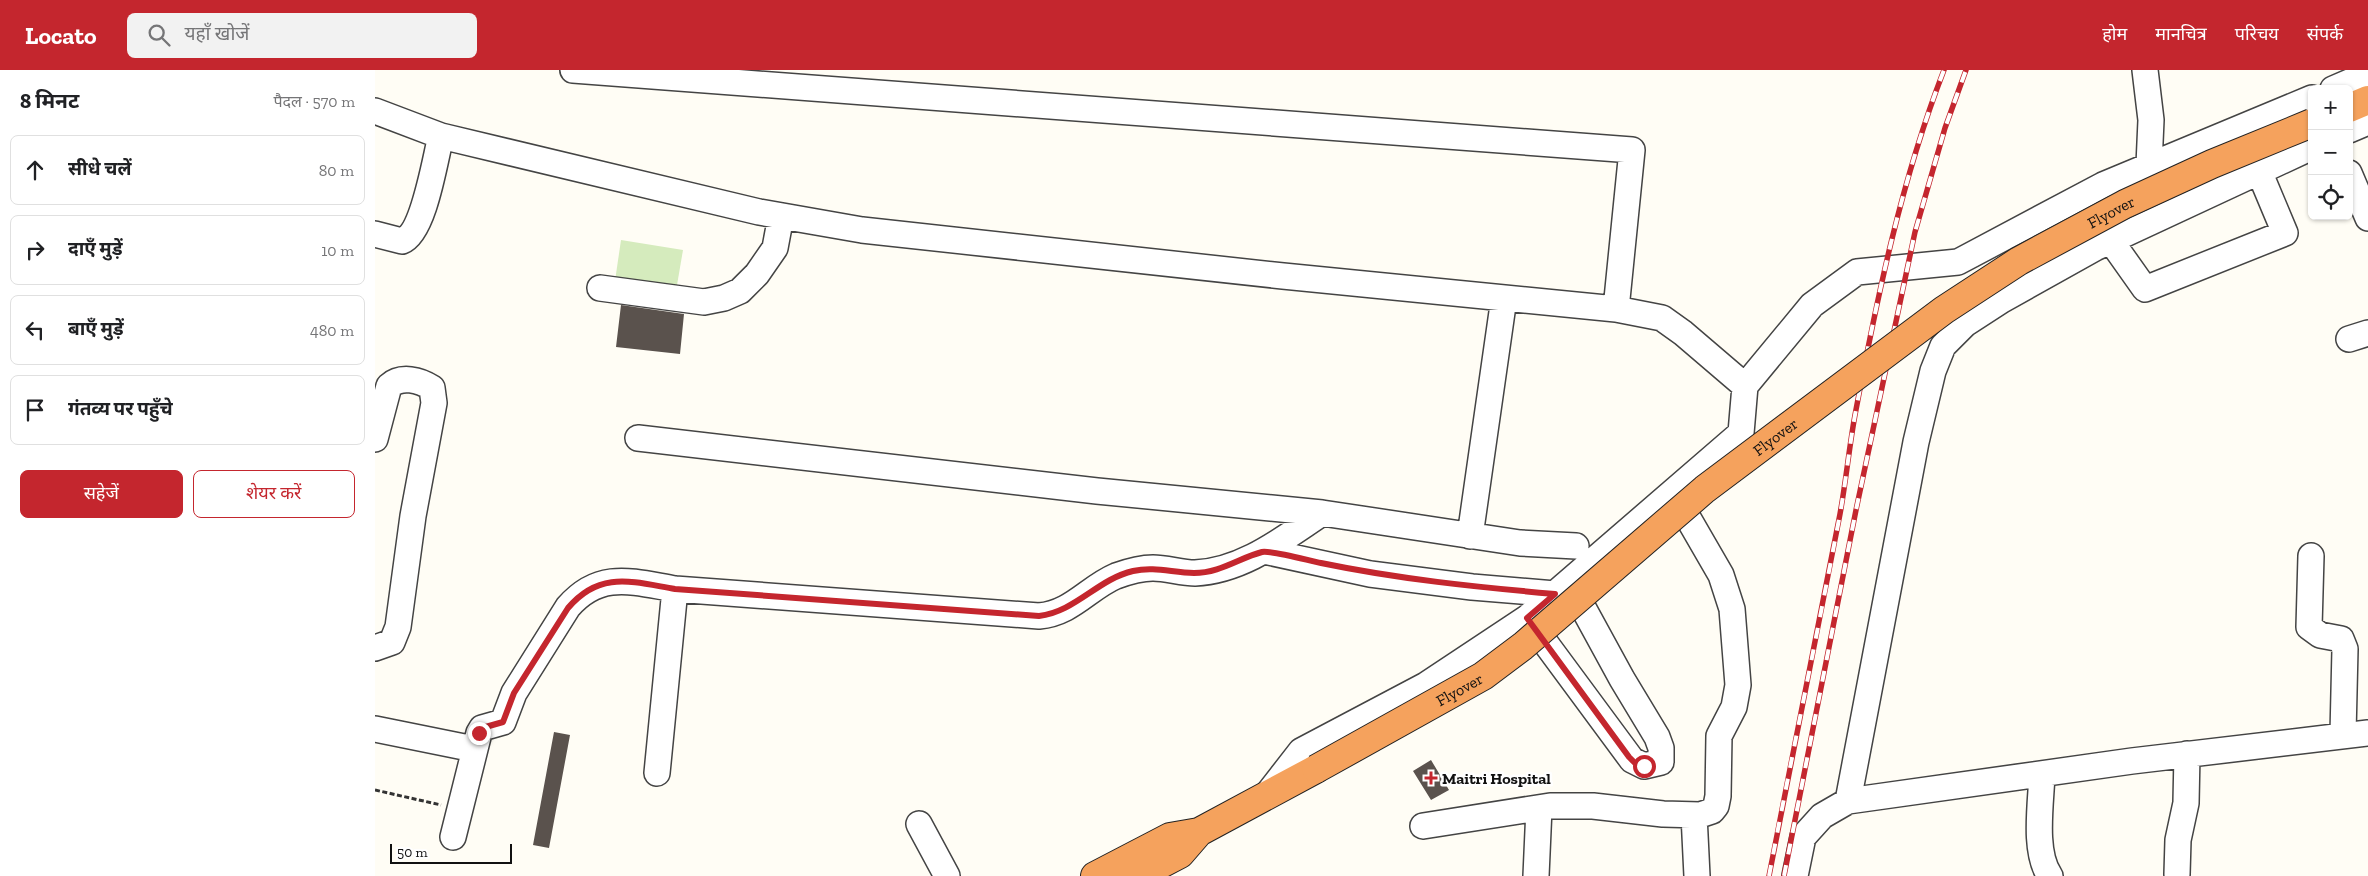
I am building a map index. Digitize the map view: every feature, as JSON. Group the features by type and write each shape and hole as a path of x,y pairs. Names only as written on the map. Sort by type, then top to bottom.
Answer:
{"highway":[{"path":"2353,106 2368,100"},
{"name":"Flyover","path":"1199,832 1317,769 1483,676 1523,646 1705,489 1952,305 2019,262 2125,204 2212,164 2308,125"},
{"path":"1095,876 1171,837 1199,832"},
{"path":"1138,876 1180,854 1199,832"}],"street":[{"path":"573,70 1632,150 1616,309"},
{"path":"2145,70 2151,120 2149,165"},
{"path":"2342,85 2368,74"},
{"path":"1266,796 1301,751 1427,685 1527,618 1741,433 1745,386 1813,305 1857,272 1958,262 2103,185 2308,100"},
{"path":"375,111 441,136 781,216 872,231 1616,309 1662,318 1683,333 1745,386"},
{"path":"2353,128 2368,122"},
{"path":"375,234 402,241 412,234 422,212 441,136"},
{"path":"1847,801 1916,442 1933,371 1943,346 1965,324 2019,290 2103,245 2308,149"},
{"path":"2103,245 2145,289 2285,233 2259,171"},
{"path":"2350,175 2368,218"},
{"path":"600,288 704,302 723,298 740,291 757,274 775,248 781,216"},
{"path":"1995,242 2019,290"},
{"path":"1470,536 1504,298"},
{"path":"375,439 389,386 393,383 408,380 425,383 433,388 434,403 413,516 398,627 392,642 375,648"},
{"path":"638,438 1097,491 1322,513 1521,544 1576,546"},
{"path":"1423,826 1539,808 1593,806 1694,815 1707,814 1716,806 1719,736 1734,707 1738,685 1730,598 1721,575 1673,490"},
{"path":"453,837 474,749 482,728 503,722 514,693 568,608 579,595 593,586 608,581 628,582 675,589 1039,616 1054,614 1115,577 1133,571 1153,568 1194,573 1234,564 1264,551 1322,513"},
{"path":"1264,551 1370,574 1472,587 1562,588"},
{"path":"2311,556 2309,627 2315,634 2341,639 2345,649 2343,734"},
{"path":"1527,618 1632,760 1641,765 1659,764 1661,758 1657,738 1622,679 1562,588"},
{"path":"657,773 675,589"},
{"path":"375,729 474,749"},
{"path":"1795,876 1803,837 1822,816 1847,801 2187,754 2343,734 2368,733"},
{"path":"2177,874 2178,840 2186,803 2187,754"},
{"path":"2042,774 2040,846 2042,860 2050,876"},
{"path":"1536,876 1539,808"},
{"path":"1694,815 1697,876"},
{"path":"919,824 947,876"}],"path":[{"path":"375,790 461,809"}],"green space":[{"path":"621,240 683,250 676,291 615,281"}],"building":[{"path":"621,305 684,314 680,354 616,347"},
{"path":"554,732 570,735 549,848 533,845"},
{"path":"1431,760 1449,790 1431,800 1413,771"}],"railway":[{"path":"1769,876 1840,514 1855,415 1881,284 1915,154 1944,70"},
{"path":"1784,876 1856,510 1915,232 1945,128 1966,70"}],"place":[{"name":"Maitri Hospital","path":"1431,778"}],"route":[{"path":"479,733 482,728 488,725 497,725 503,722 514,693 568,608 579,595 593,586 608,581 675,589 1039,616 1054,614 1115,577 1133,571 1153,568 1194,573 1234,564 1264,551 1370,574 1472,587 1555,594 1527,618 1629,757 1638,765 1644,766"}]}
